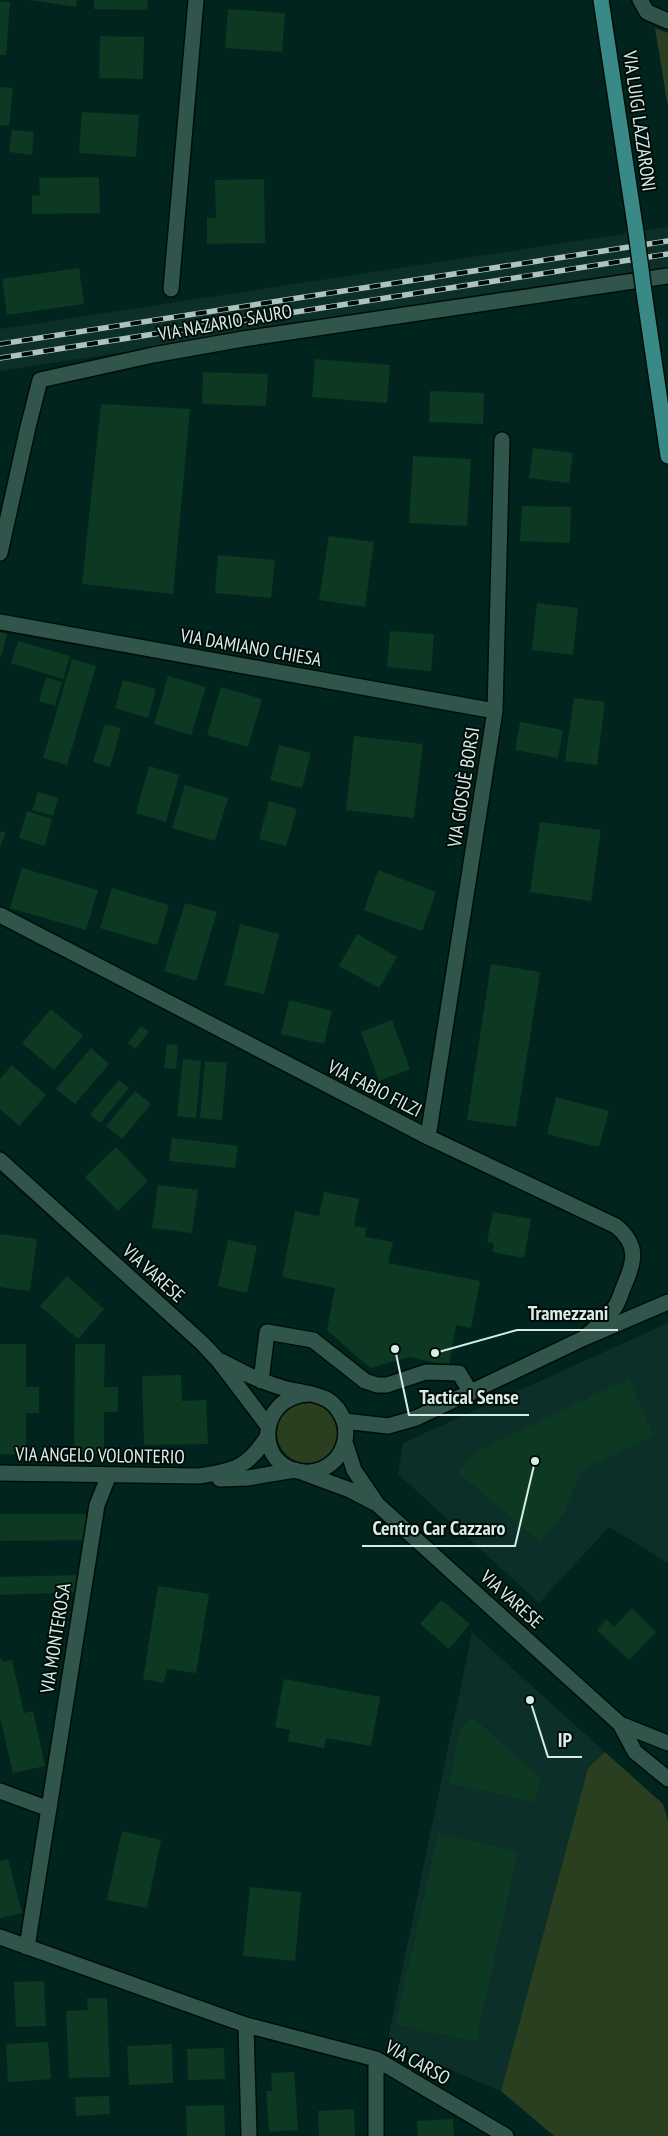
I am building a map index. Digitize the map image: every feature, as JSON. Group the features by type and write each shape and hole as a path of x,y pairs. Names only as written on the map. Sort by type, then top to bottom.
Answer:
{"main road":[{"name":"VIA LUIGI LAZZARONI","path":"601,0 668,456"}],"street":[{"path":"171,290 196,0"},
{"path":"640,0 647,12 668,21"},
{"name":"VIA NAZARIO SAURO","path":"0,553 40,380 153,355 243,339 668,276"},
{"name":"VIA GIOSUÈ BORSI","path":"428,1138 495,711 502,440"},
{"name":"VIA DAMIANO CHIESA","path":"0,622 495,711"},
{"name":"VIA FABIO FILZI","path":"0,915 428,1138 616,1226 626,1234 632,1245 634,1257 631,1270 616,1306 584,1338"},
{"name":"VIA VARESE","path":"0,1160 218,1360 268,1431"},
{"path":"344,1421 372,1425 393,1425 416,1418 584,1338 668,1302"},
{"path":"262,1381 267,1332 314,1340 365,1381 376,1386 387,1385 426,1372 459,1373 471,1393"},
{"path":"218,1360 262,1381 317,1395 331,1402 338,1409 344,1421 346,1431 345,1442 338,1456 328,1466 312,1472 298,1471 283,1464 271,1450 268,1431 273,1413 282,1403 296,1395 309,1394"},
{"name":"VIA ANGELO VOLONTERIO","path":"199,1476 236,1469 257,1452 268,1431"},
{"name":"VIA VARESE","path":"345,1442 354,1470 377,1504 620,1724 635,1752 668,1779"},
{"name":"VIA VARESE","path":"298,1471 350,1490 377,1504"},
{"name":"VIA ANGELO VOLONTERIO","path":"0,1474 199,1476 216,1479 236,1479 298,1471"},
{"name":"VIA MONTEROSA","path":"27,1946 97,1504 109,1475"},
{"name":"VIA VARESE","path":"620,1724 668,1743"},
{"path":"0,1791 49,1809"},
{"name":"VIA CARSO","path":"0,1937 246,2025 376,2059 506,2136"},
{"path":"246,2025 249,2136"},
{"path":"376,2059 376,2136"}],"shaded area":[{"path":"668,227 668,269 0,371 0,329"},
{"path":"668,1323 668,1563 609,1527 539,1603 398,1474 403,1443"},
{"path":"472,1632 605,1752 588,1768 501,2091 387,2043"}],"green space":[{"path":"655,28 668,33 668,107"},
{"path":"307,1403 323,1408 328,1412 332,1417 337,1433 332,1449 328,1454 323,1458 307,1463 291,1458 286,1454 282,1449 277,1433 282,1417 286,1412 291,1408"},
{"path":"605,1752 663,1804 668,1821 668,2136 554,2136 501,2091 588,1768"}],"building":[{"path":"30,0 77,0 76,7"},
{"path":"94,0 148,0 147,10 94,9"},
{"path":"0,1 10,2 6,55 0,55"},
{"path":"228,9 285,13 282,52 225,48"},
{"path":"100,36 144,37 143,79 99,78"},
{"path":"0,87 13,88 9,126 0,125"},
{"path":"82,112 139,115 136,157 79,153"},
{"path":"12,130 34,132 32,155 9,152"},
{"path":"99,177 100,213 32,214 32,196 40,195 39,178"},
{"path":"264,179 265,243 207,244 207,218 216,218 215,180"},
{"path":"79,268 84,304 7,315 2,279"},
{"path":"315,359 390,365 387,403 312,397"},
{"path":"203,372 268,374 266,406 202,404"},
{"path":"430,391 484,393 483,424 429,422"},
{"path":"101,404 190,409 173,594 82,584"},
{"path":"533,448 573,453 569,483 529,478"},
{"path":"413,456 471,459 467,526 409,523"},
{"path":"522,506 571,507 570,543 520,541"},
{"path":"329,536 374,542 365,607 319,600"},
{"path":"218,555 275,560 271,598 215,593"},
{"path":"537,603 578,608 573,655 532,650"},
{"path":"390,631 434,634 431,671 387,667"},
{"path":"0,632 7,634 1,657 0,657"},
{"path":"18,641 70,656 63,679 11,663"},
{"path":"72,659 96,666 67,765 43,758"},
{"path":"168,676 206,687 191,735 154,724"},
{"path":"46,677 62,682 55,706 39,701"},
{"path":"123,680 156,689 148,718 115,708"},
{"path":"221,687 262,699 248,747 207,735"},
{"path":"574,698 605,702 597,765 565,761"},
{"path":"520,722 563,730 558,758 515,750"},
{"path":"105,724 121,728 110,767 93,762"},
{"path":"354,736 423,744 414,818 346,810"},
{"path":"279,745 311,753 302,788 270,780"},
{"path":"149,766 179,775 166,822 136,813"},
{"path":"185,785 228,798 215,841 172,828"},
{"path":"38,792 58,798 53,816 32,810"},
{"path":"269,801 297,809 286,846 259,839"},
{"path":"27,811 52,819 45,846 19,838"},
{"path":"540,822 601,830 591,901 530,892"},
{"path":"0,831 6,833 0,847"},
{"path":"22,868 98,890 86,930 10,908"},
{"path":"378,870 436,892 422,931 364,910"},
{"path":"112,888 169,905 157,945 100,928"},
{"path":"185,903 217,912 196,981 164,971"},
{"path":"240,924 279,934 264,994 225,985"},
{"path":"357,934 397,957 379,988 339,966"},
{"path":"491,964 540,972 516,1127 467,1120"},
{"path":"289,1000 332,1011 324,1044 281,1034"},
{"path":"51,1009 83,1036 54,1070 22,1043"},
{"path":"392,1020 410,1069 379,1081 361,1032"},
{"path":"141,1026 149,1032 135,1049 128,1043"},
{"path":"167,1044 178,1045 176,1069 164,1068"},
{"path":"91,1048 109,1064 75,1104 56,1089"},
{"path":"183,1059 201,1061 196,1118 177,1116"},
{"path":"205,1061 227,1063 222,1120 200,1118"},
{"path":"12,1065 46,1095 19,1126 0,1109 0,1079"},
{"path":"119,1080 129,1088 100,1123 90,1114"},
{"path":"135,1091 151,1104 122,1139 106,1126"},
{"path":"556,1097 609,1111 599,1147 547,1134"},
{"path":"172,1138 238,1146 235,1168 169,1161"},
{"path":"116,1147 148,1181 118,1211 85,1177"},
{"path":"158,1185 198,1190 192,1233 152,1228"},
{"path":"324,1192 359,1199 354,1226 366,1228 365,1237 393,1242 388,1263 480,1281 471,1328 456,1325 449,1366 410,1357 370,1368 327,1330 335,1288 282,1277 295,1211 319,1216"},
{"path":"493,1212 531,1219 524,1258 492,1252 494,1243 487,1242"},
{"path":"0,1234 37,1239 30,1291 0,1287"},
{"path":"228,1240 257,1246 247,1293 218,1286"},
{"path":"67,1276 104,1309 78,1339 40,1306"},
{"path":"0,1344 26,1344 26,1387 39,1387 39,1413 26,1413 26,1455 0,1454"},
{"path":"75,1344 105,1344 104,1387 118,1387 118,1412 104,1412 104,1454 74,1454"},
{"path":"181,1375 182,1401 206,1400 208,1444 144,1445 142,1376"},
{"path":"629,1379 654,1436 582,1470 562,1516 540,1542 458,1472 476,1451"},
{"path":"0,1514 86,1514 86,1540 0,1541"},
{"path":"80,1575 81,1592 0,1595 0,1577"},
{"path":"158,1586 209,1594 196,1673 167,1669 164,1683 143,1679"},
{"path":"441,1600 470,1624 449,1649 420,1624"},
{"path":"632,1608 656,1632 629,1660 597,1630 606,1619 614,1627"},
{"path":"0,1657 2,1662 12,1660 24,1713 33,1711 45,1766 13,1773 0,1718"},
{"path":"284,1679 380,1697 371,1746 326,1738 324,1748 288,1741 290,1730 275,1727"},
{"path":"472,1717 541,1779 535,1802 449,1783 461,1727"},
{"path":"122,1831 161,1840 147,1908 107,1900"},
{"path":"438,1834 518,1851 476,2042 396,2024"},
{"path":"8,1859 22,1913 0,1918 0,1861"},
{"path":"250,1887 301,1892 295,1961 243,1956"},
{"path":"44,1981 46,2026 16,2027 14,1982"},
{"path":"87,1998 107,1998 110,2077 69,2078 66,2011 88,2010"},
{"path":"48,2042 51,2079 8,2082 6,2044"},
{"path":"172,2044 173,2083 129,2085 127,2046"},
{"path":"224,2048 225,2079 188,2080 187,2049"},
{"path":"294,2072 298,2130 269,2132 266,2091 272,2091 271,2073"},
{"path":"109,2096 110,2114 76,2116 75,2097"},
{"path":"224,2105 225,2136 187,2136 186,2106"},
{"path":"354,2109 355,2136 319,2136 318,2111"},
{"path":"453,2119 454,2136 418,2136 417,2121"}],"railway":[{"path":"0,344 668,241"},
{"path":"0,358 668,254"}],"place":[{"name":"Tactical Sense","path":"395,1349"},
{"name":"Tramezzani","path":"435,1353"},
{"name":"Centro Car Cazzaro","path":"535,1461"},
{"name":"IP","path":"530,1700"}]}
